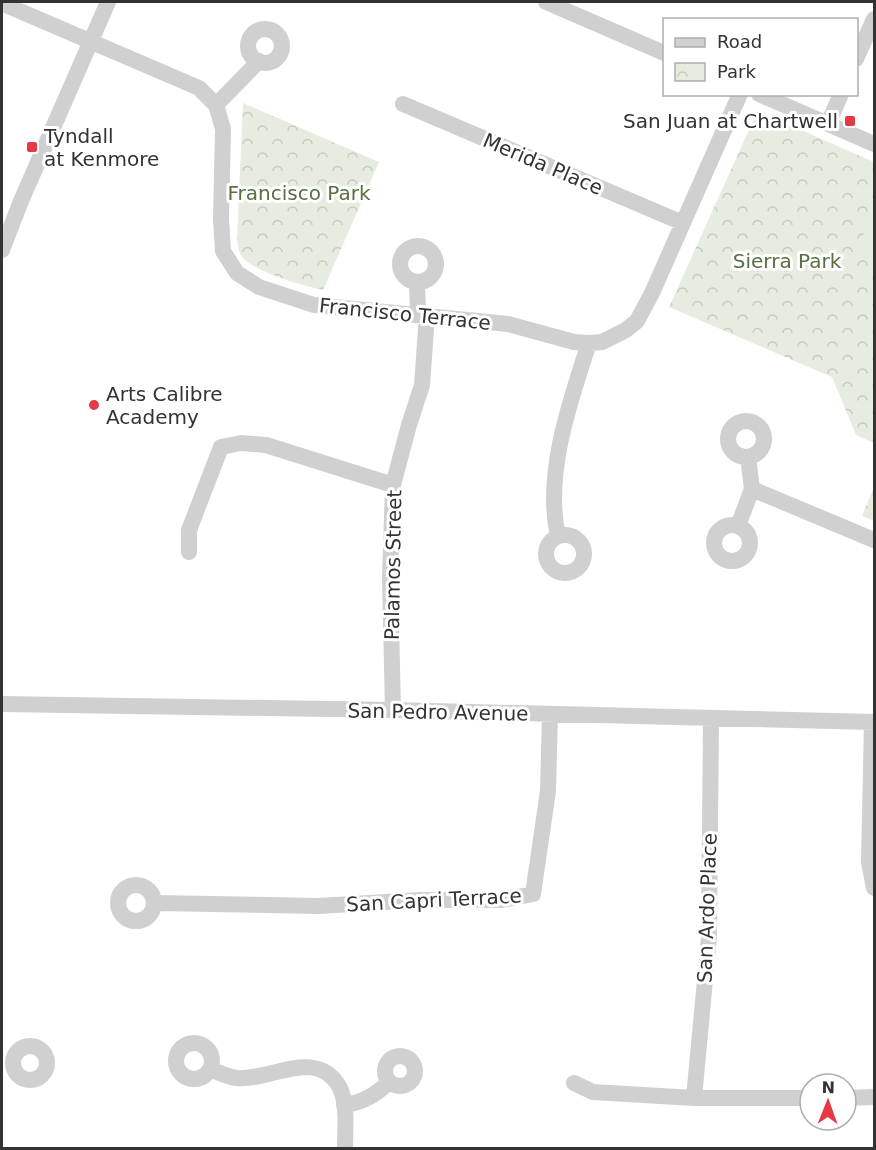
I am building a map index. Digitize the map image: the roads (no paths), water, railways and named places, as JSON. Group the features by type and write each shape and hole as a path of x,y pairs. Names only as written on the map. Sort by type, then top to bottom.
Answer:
{"street":[{"path":"2,250 108,2"},
{"path":"546,2 663,53"},
{"path":"6,9 91,41 199,88 216,105 259,61"},
{"path":"858,55 874,19"},
{"name":"Francisco Terrace","path":"216,105 224,129 221,219 223,251 237,273 259,287 314,305 508,324 574,342 589,343 602,342 613,337 637,321 649,301 739,96"},
{"path":"764,96 874,144"},
{"path":"828,124 840,96"},
{"name":"Merida Place","path":"403,104 683,223"},
{"name":"Palamos Street","path":"393,710 390,578 393,485 422,385 422,315 417,282"},
{"path":"558,536 555,521 556,476 560,448 589,343"},
{"path":"189,552 189,530 221,447 241,443 266,445 393,485"},
{"path":"738,526 752,489 748,457"},
{"path":"752,489 874,540"},
{"name":"San Pedro Avenue","path":"2,704 393,710 873,722"},
{"name":"San Capri Terrace","path":"155,903 318,906 420,900 502,900 533,894 548,791 550,714"},
{"name":"San Ardo Place","path":"694,1098 709,938 711,718"},
{"path":"873,722 869,862 874,888"},
{"path":"211,1069 227,1076 246,1078 276,1073 293,1067 308,1066 321,1071 332,1078 340,1089 344,1105 345,1149"},
{"path":"344,1105 357,1104 389,1082"},
{"path":"574,1083 594,1092 694,1098 798,1098"},
{"path":"858,1098 874,1097"}],"place":[{"name":"San Juan at Chartwell","path":"850,121"},
{"name":"Tyndall at Kenmore","path":"32,147"},
{"name":"Arts Calibre Academy","path":"94,405"}],"park label":[{"name":"Francisco Park","path":"299,193"},
{"name":"Sierra Park","path":"787,261"}]}
